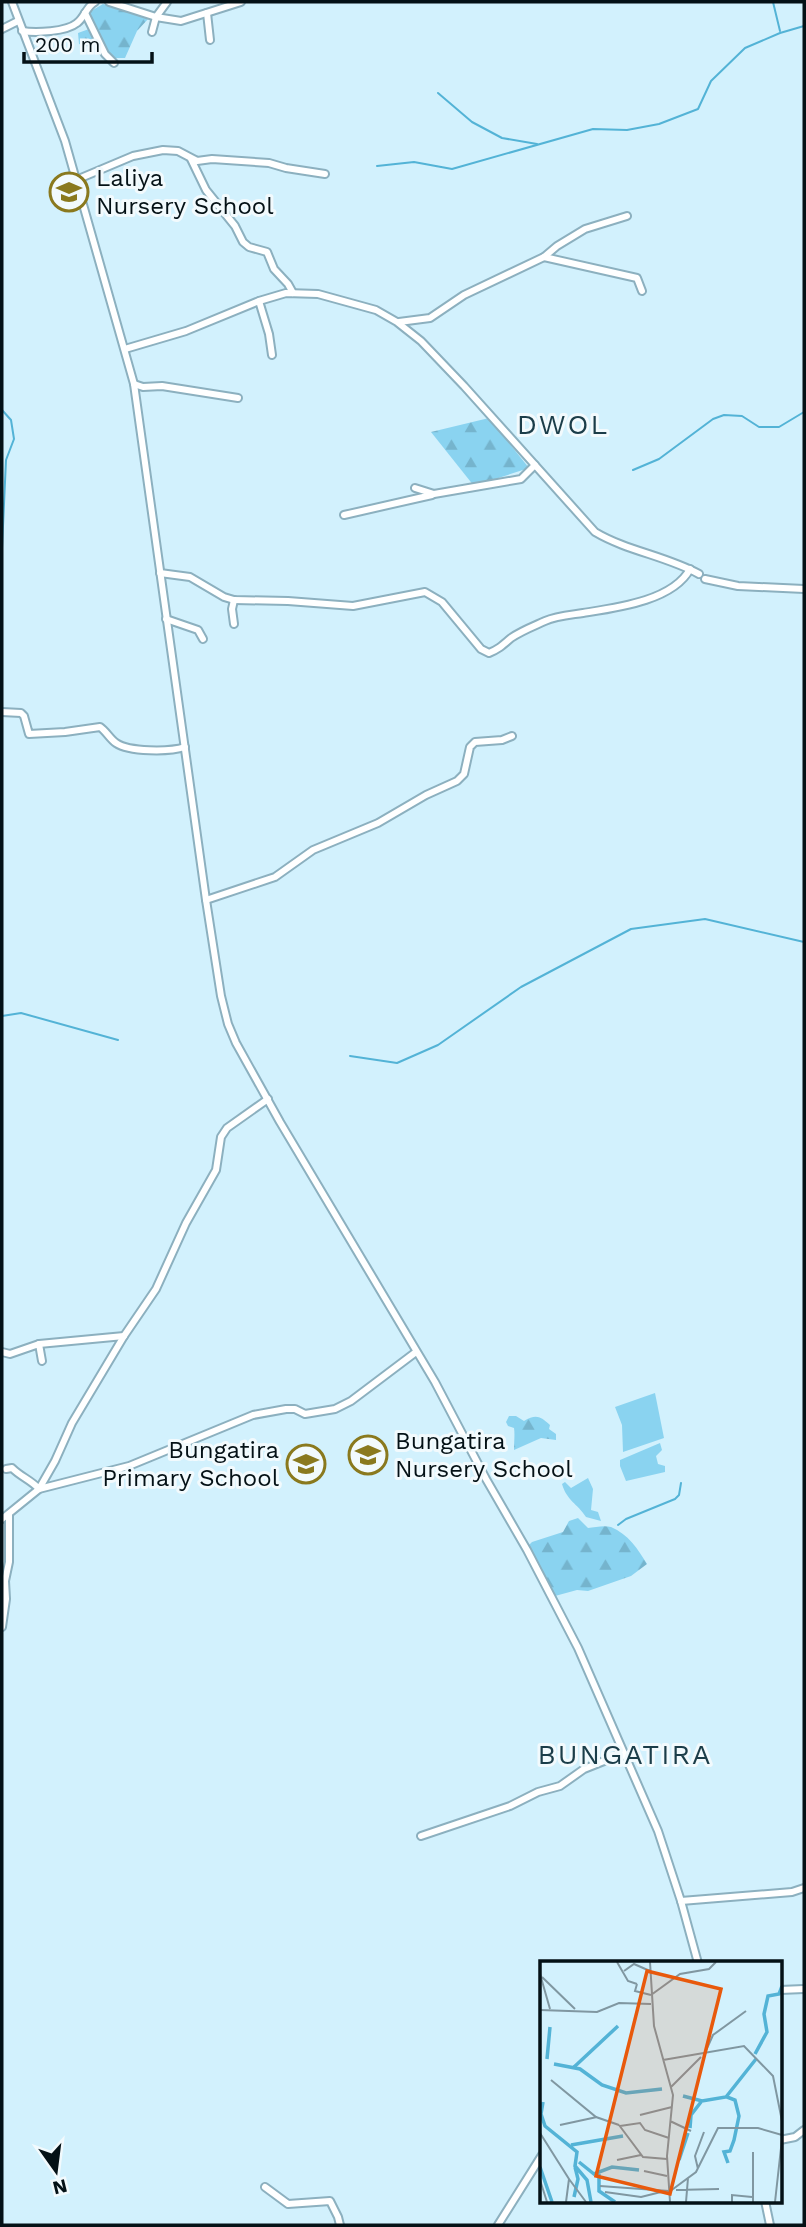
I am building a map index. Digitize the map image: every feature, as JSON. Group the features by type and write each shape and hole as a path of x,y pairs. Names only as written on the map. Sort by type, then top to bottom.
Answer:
{"street":[{"path":"12,2 49,95 134,384 206,900 228,1024 236,1043 416,1352 527,1550 593,1677 658,1831 697,1961"},
{"path":"22,31 46,32 75,25 90,4 95,2"},
{"path":"109,2 156,17 181,21 241,2"},
{"path":"152,32 156,17 167,2"},
{"path":"85,13 105,54 114,63"},
{"path":"207,13 210,40"},
{"path":"2,29 18,21"},
{"path":"76,180 133,156 178,151 191,159 269,163 325,174"},
{"path":"191,159 206,190 235,226 243,242 267,253 274,269 293,293"},
{"path":"397,322 430,318 464,295 544,257 556,246 585,229 627,216"},
{"path":"544,257 637,278 642,291"},
{"path":"125,349 186,331 259,302 293,293 318,294 376,310 412,332 439,359 595,532 690,569 702,577 738,586 804,589"},
{"path":"259,302 272,355"},
{"path":"134,384 238,398"},
{"path":"344,515 434,494 522,479 535,465"},
{"path":"415,488 434,494"},
{"path":"160,573 190,577 234,600 353,606 425,592 442,602 481,649 489,653 501,649 509,640 545,621 638,603 656,596 686,578 690,569"},
{"path":"234,600 234,624"},
{"path":"166,618 198,629 203,639"},
{"path":"2,712 21,713 29,734 100,727 114,742 127,748 162,750 185,747"},
{"path":"206,900 275,877 313,850 378,823 426,795 457,781 464,774 470,747 475,742 502,740 512,736"},
{"path":"2,1519 39,1489 72,1423 124,1336 156,1289 216,1170 221,1137 227,1128 268,1099"},
{"path":"2,1352 10,1354 39,1344 124,1336"},
{"path":"39,1344 42,1361"},
{"path":"39,1489 129,1466 262,1413 295,1409 305,1414 335,1409 351,1401 416,1352"},
{"path":"6,1469 12,1468 39,1489"},
{"path":"2,1627 6,1599 3,1581 9,1562 9,1514"},
{"path":"421,1836 560,1786 584,1769 624,1753"},
{"path":"681,1901 792,1892 804,1888"},
{"path":"782,1990 804,1989"},
{"path":"782,2140 795,2137 804,2130"},
{"path":"498,2225 540,2158"},
{"path":"265,2187 288,2204 330,2201 340,2225"},
{"path":"765,2202 770,2225"}],"green space":[{"path":"103,4 149,18 137,31 125,58 110,58 100,41 89,47 79,44 78,33 89,29 91,11"},
{"path":"489,418 529,468 474,486 431,432"},
{"path":"655,1393 664,1438 623,1452 622,1425 615,1407"},
{"path":"509,1416 516,1416 524,1421 532,1417 541,1418 550,1425 549,1429 556,1434 556,1440 541,1438 514,1450 514,1428 506,1422"},
{"path":"660,1443 662,1450 656,1456 658,1464 665,1466 665,1472 626,1481 620,1460"},
{"path":"588,1478 593,1489 591,1510 598,1512 601,1521 586,1517 562,1484 565,1482 571,1488"},
{"path":"578,1518 588,1528 609,1526 623,1534 647,1564 631,1576 588,1591 577,1590 555,1596 528,1546 532,1542 563,1532 569,1521"}],"waterway":[{"path":"773,2 780,31"},
{"path":"377,166 414,162 452,169 593,129 627,130 659,124 698,109 711,81 745,48 804,26"},
{"path":"438,93 472,122 502,138 537,144"},
{"path":"2,410 11,420 14,439 6,460 2,548"},
{"path":"633,470 659,459 713,419 724,415 742,416 759,427 779,427 804,412"},
{"path":"350,1056 397,1063 438,1045 521,987 631,929 705,919 804,942"},
{"path":"2,1016 21,1013 118,1040"},
{"path":"618,1525 626,1519 675,1499 679,1495 681,1483"}],"place":[{"name":"Laliya Nursery School","path":"69,192"},
{"name":"Bungatira Nursery School","path":"368,1455"},
{"name":"Bungatira Primary School","path":"306,1464"}],"district":[{"name":"DWOL","path":"563,424"},
{"name":"BUNGATIRA","path":"625,1754"}]}
